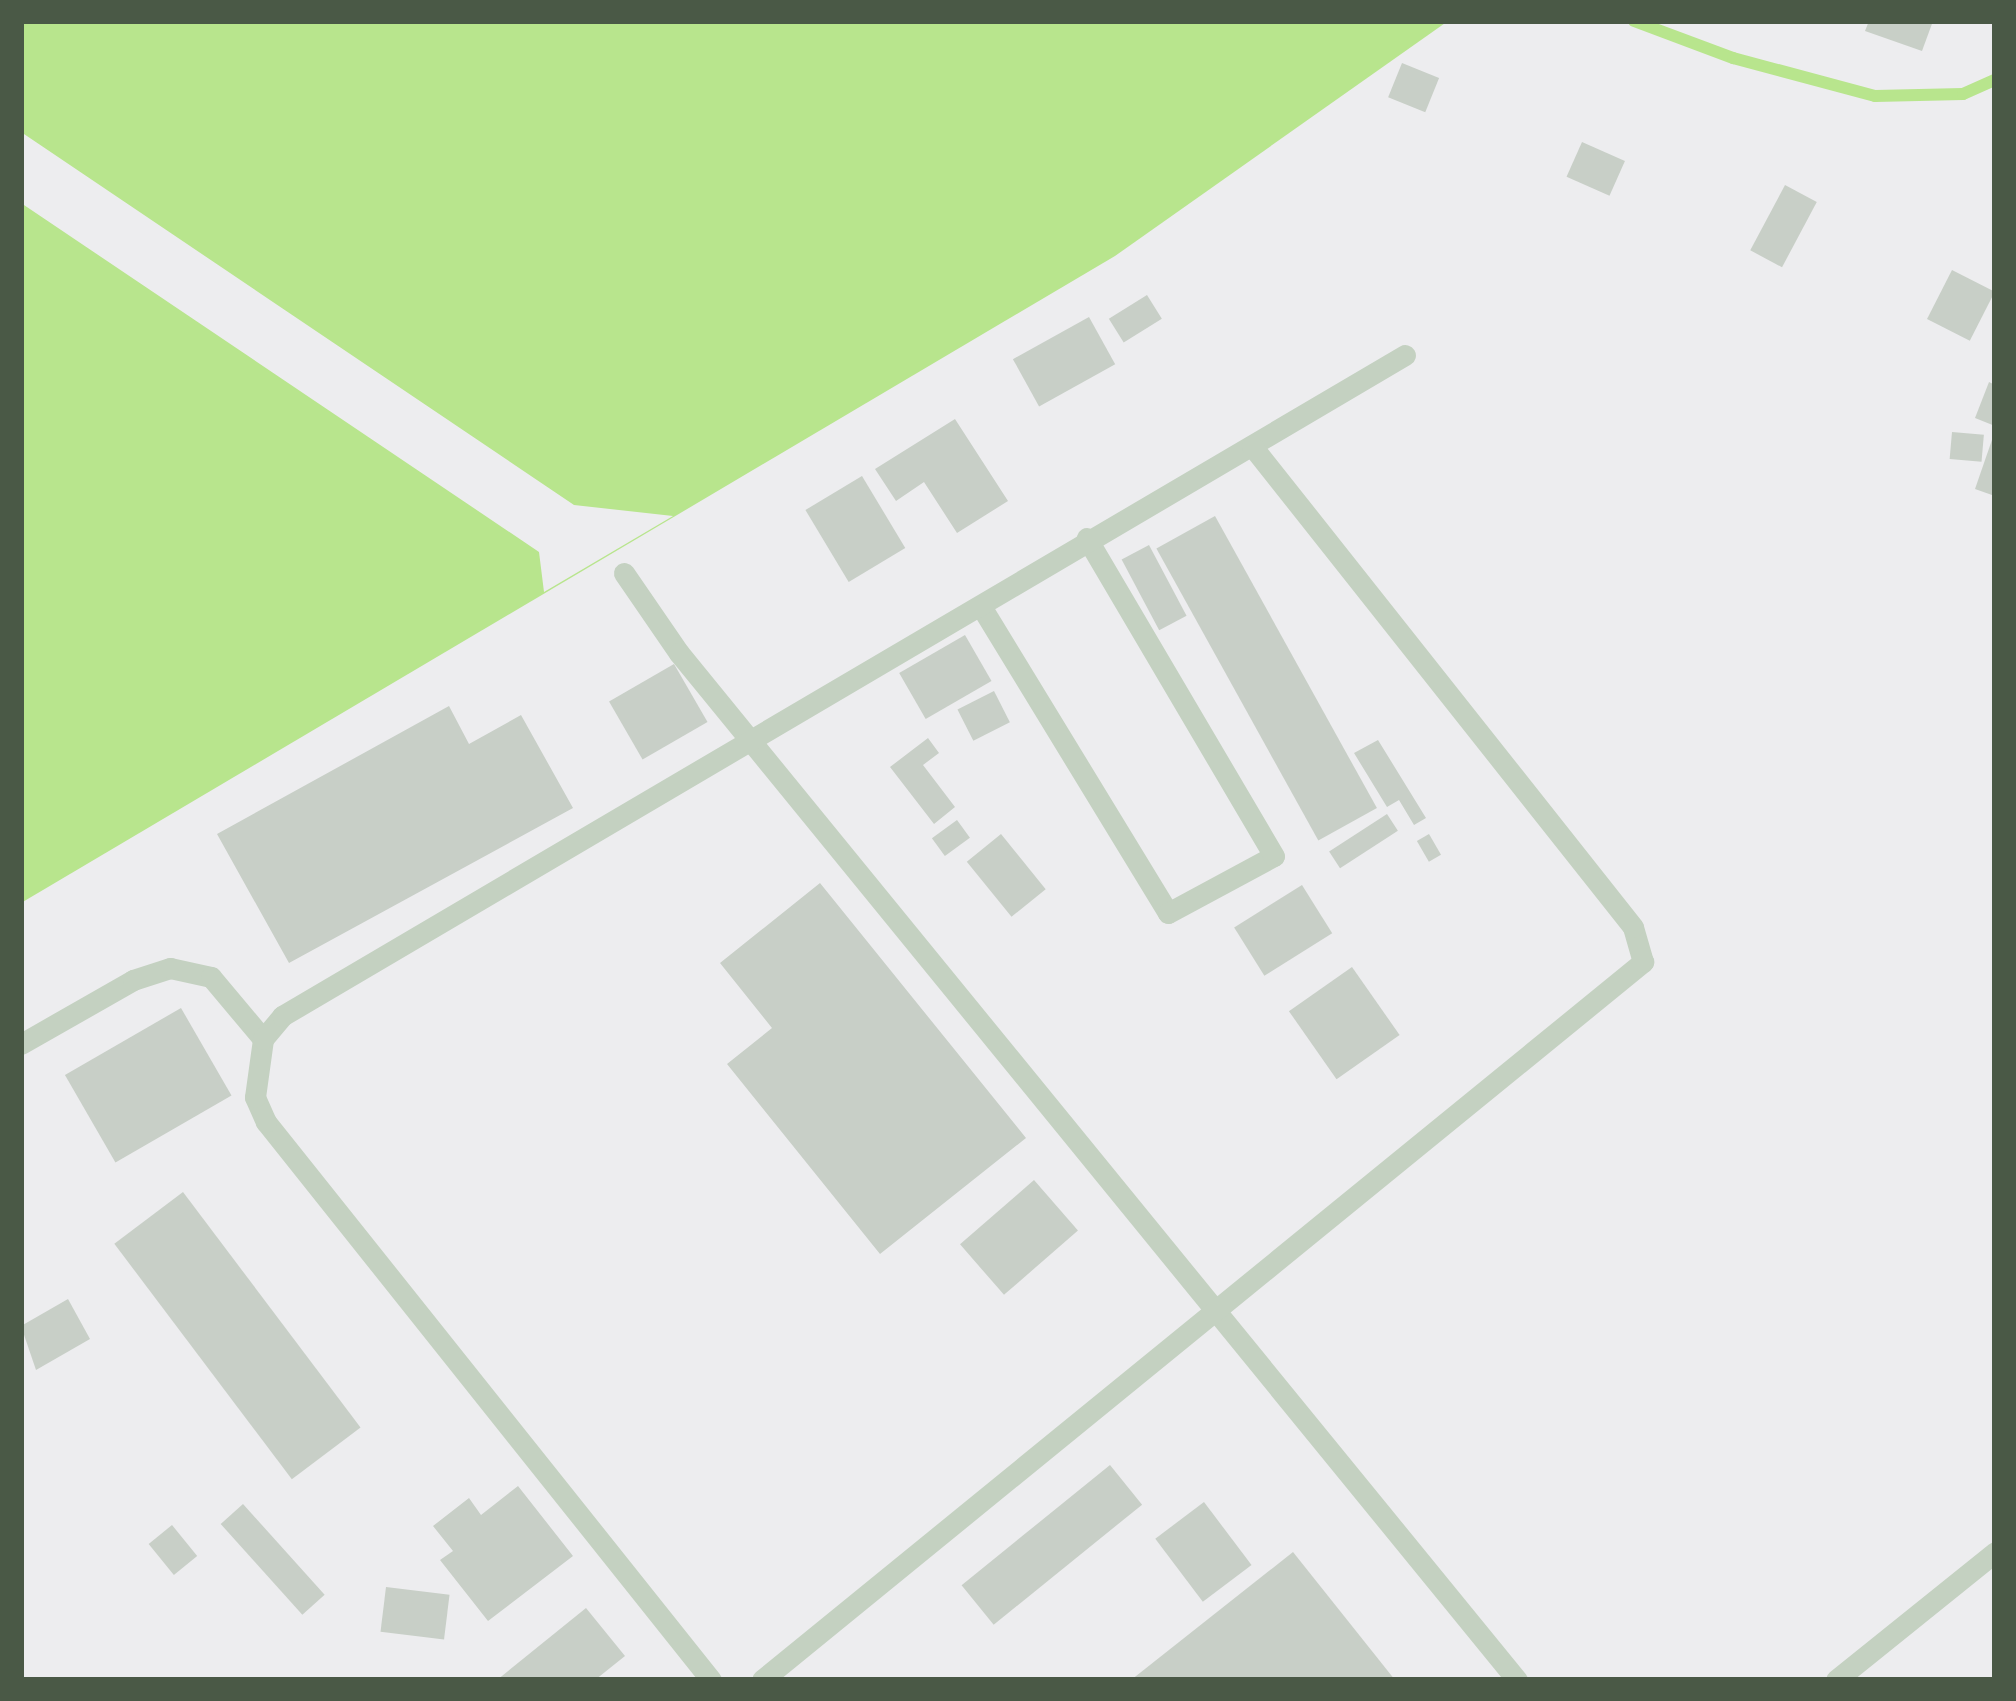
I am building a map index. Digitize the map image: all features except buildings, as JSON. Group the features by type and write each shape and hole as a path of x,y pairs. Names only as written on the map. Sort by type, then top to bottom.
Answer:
{"lane":[{"path":"711,1680 266,1122 254,1097 263,1039 282,1016 982,608 1087,538 1405,356"},
{"path":"762,1680 1218,1314 1643,962 1633,927 1252,446"},
{"path":"982,608 1168,913 1274,856 1087,538"},
{"path":"624,573 752,742 1517,1680"},
{"path":"21,1044 133,980 170,968 211,977 263,1039"},
{"path":"1836,1680 1995,1552"}],"shaded area":[{"path":"21,21 1448,21 1115,256 21,903"}],"pier":[{"path":"21,132 574,505 673,516 544,592 539,552 21,203"}],"waterway":[{"path":"1634,21 1733,58 1875,96 1963,94 1995,80"}]}
